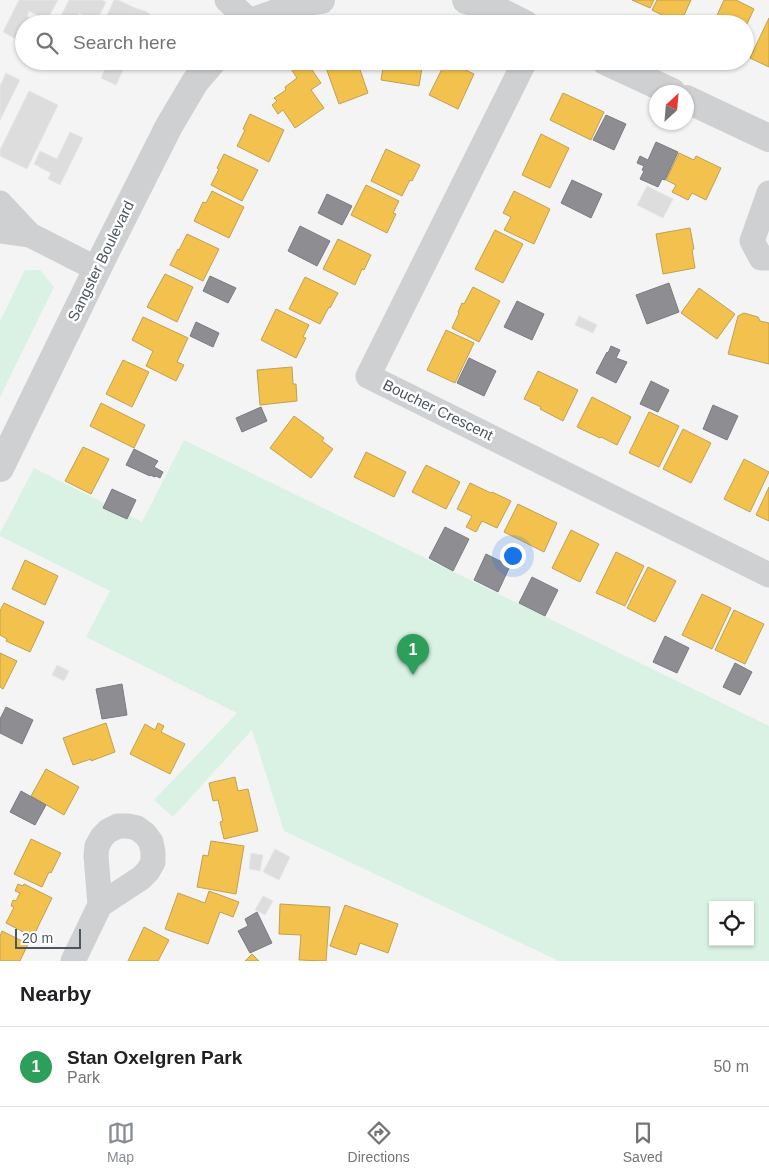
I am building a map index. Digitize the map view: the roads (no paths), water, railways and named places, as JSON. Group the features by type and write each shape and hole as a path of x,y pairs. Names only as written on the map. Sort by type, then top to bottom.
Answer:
{"street":[{"path":"227,0 242,15"},
{"path":"272,15 307,2 321,0"},
{"path":"466,0 493,8 507,15"},
{"name":"Sangster Boulevard","path":"4,451 169,126 195,82 205,70"},
{"name":"Boucher Crescent","path":"521,70 368,376 769,575"},
{"path":"624,70 657,85"},
{"path":"694,104 769,138"},
{"path":"769,193 752,241 761,258 769,258"},
{"path":"0,202 30,235 97,269"},
{"path":"0,232 30,235"},
{"path":"73,961 100,905"}],"place":[{"name":"Stan Oxelgren Park","path":"413,675"}]}
